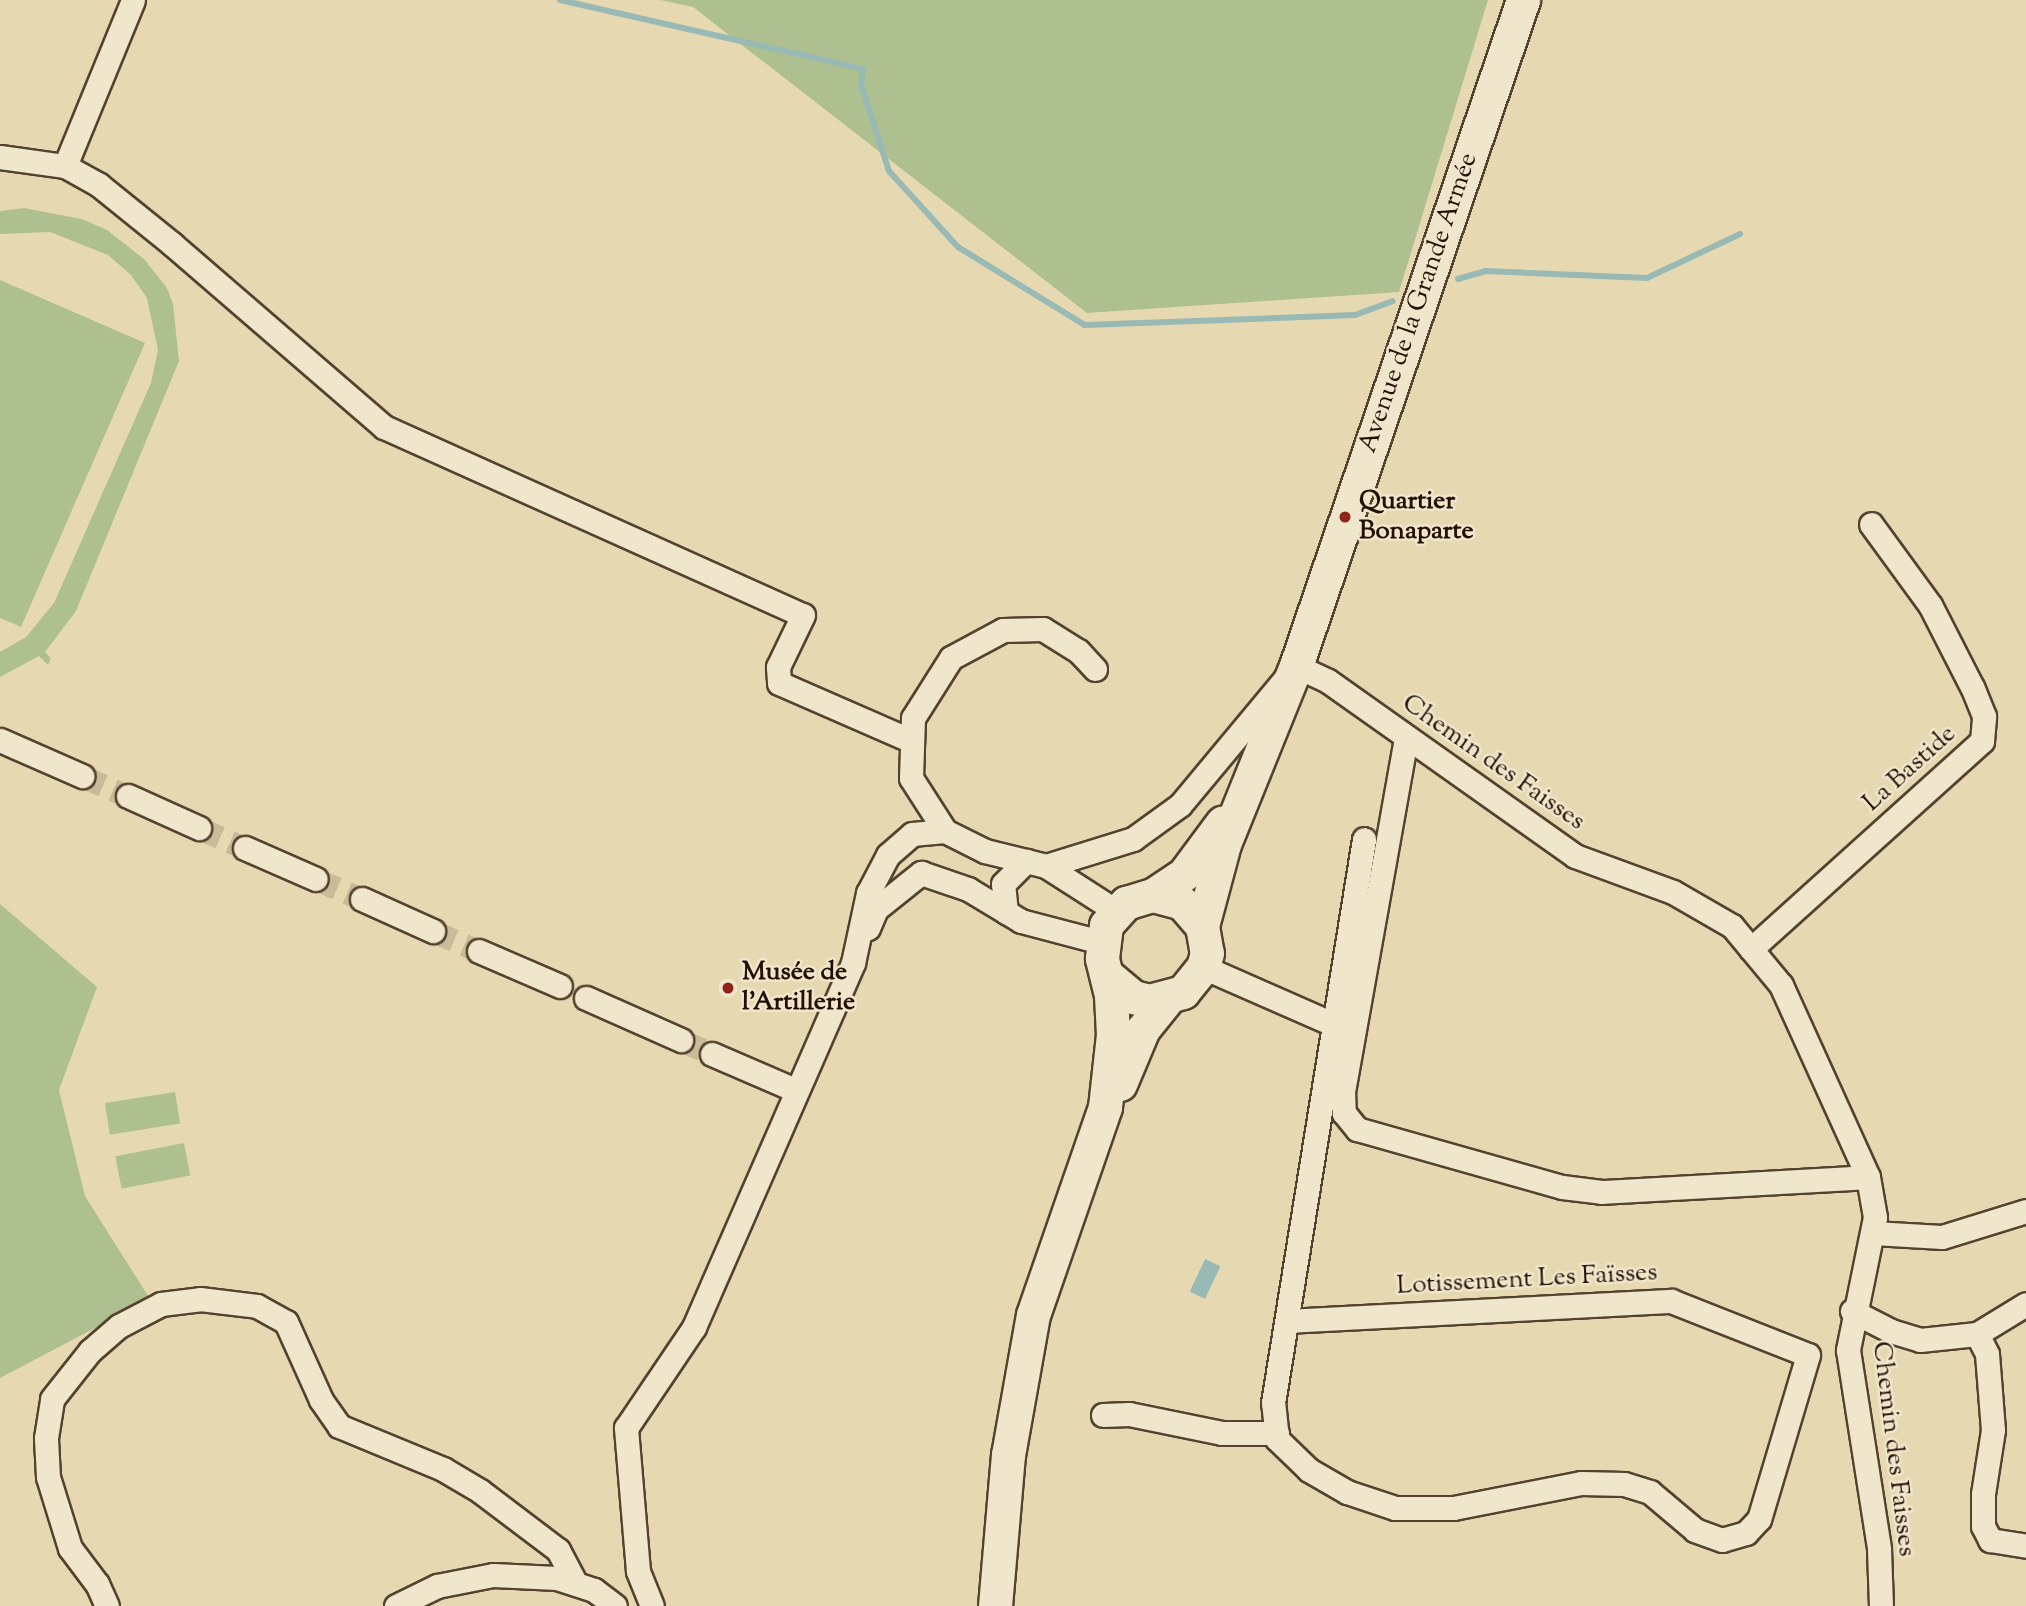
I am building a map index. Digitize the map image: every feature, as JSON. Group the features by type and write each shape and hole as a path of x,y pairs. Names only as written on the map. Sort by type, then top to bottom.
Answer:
{"street":[{"path":"65,166 134,0"},
{"name":"Avenue de la Grande Armée","path":"1202,926 1224,844 1296,666 1523,0"},
{"path":"0,157 65,166 99,185 384,427 803,615 778,667 779,683 912,741"},
{"name":"La Bastide","path":"1751,949 1982,741 1984,716 1966,675 1930,605 1871,524"},
{"path":"1095,669 1078,651 1043,629 1003,630 951,658 913,718 911,778 945,831 985,851 1036,864 1116,911"},
{"path":"1006,912 1003,884 1036,864 1133,839 1180,805 1296,666"},
{"name":"Chemin des Faisses","path":"1296,666 1328,681 1557,844 1673,892 1732,926 1781,985 1868,1177 1872,1233 1852,1311 1848,1350 1879,1549 1881,1606"},
{"path":"1406,738 1343,1090 1344,1113 1357,1129 1562,1187 1602,1192 1868,1177"},
{"path":"0,740 82,776"},
{"name":"Avenue de la Grande Armée","path":"1153,895 1184,874 1216,832 1257,763"},
{"path":"128,796 199,828"},
{"path":"853,963 868,893 888,855 912,834 945,831"},
{"path":"1103,1415 1129,1414 1222,1433 1277,1433 1273,1403 1289,1321 1364,839"},
{"path":"245,848 316,879"},
{"path":"652,1606 638,1571 626,1428 694,1327 876,909 905,882 921,873 968,889 1006,912 1058,934 1101,942"},
{"path":"1105,1107 1113,1035 1101,942 1116,911 1126,903 1153,895 1182,903 1202,926 1206,953 1203,967 1183,992 1167,999 1133,997 1107,975"},
{"path":"362,899 433,931"},
{"path":"479,951 560,986"},
{"path":"1203,967 1335,1025"},
{"path":"586,998 681,1040"},
{"path":"995,1606 1008,1455 1034,1315 1105,1107 1143,1029 1167,999"},
{"path":"712,1054 795,1090"},
{"path":"1872,1233 1942,1237 2026,1211"},
{"path":"107,1606 97,1584 70,1548 48,1477 46,1438 52,1399 90,1351 119,1326 161,1304 200,1299 257,1306 286,1322 321,1400 339,1426 443,1469 480,1491 558,1550 576,1584"},
{"name":"Lotissement Les Faïsses","path":"1277,1433 1309,1470 1347,1492 1395,1508 1453,1508 1581,1483 1624,1484 1650,1492 1695,1530 1723,1540 1746,1533 1759,1519 1808,1355 1671,1301 1289,1321"},
{"path":"1852,1311 1891,1331 1920,1340 1977,1334 2026,1304"},
{"path":"1977,1334 1987,1354 1993,1430 1983,1494 1983,1525 1990,1540 2026,1546"},
{"path":"396,1606 437,1586 494,1575 557,1578 594,1590 615,1606"}],"green space":[{"path":"660,0 1488,0 1399,292 1087,313 693,7"},
{"path":"24,208 82,219 107,230 144,259 167,288 173,304 179,361 76,611 45,652 51,658 48,665 39,656 0,677 0,652 26,637 54,603 151,383 158,350 147,298 131,275 108,255 50,232 0,234 0,211"},
{"path":"0,280 145,343 21,627 0,618"},
{"path":"0,904 97,987 59,1090 85,1196 150,1299 0,1378"},
{"path":"175,1092 180,1124 110,1135 105,1103"},
{"path":"184,1143 190,1175 122,1189 115,1156"}],"water":[{"path":"1205,1259 1220,1266 1205,1299 1190,1292"}],"waterway":[{"path":"560,0 854,67"},
{"path":"858,68 863,69 861,85 889,171 958,247 1085,325 1355,315 1393,301"},
{"path":"1458,279 1486,271 1647,278 1740,234"}],"tunnel":[{"path":"82,776 128,796"},
{"path":"199,828 245,848"},
{"path":"316,879 362,899"},
{"path":"433,931 479,951"},
{"path":"681,1040 712,1054"}],"place":[{"name":"Quartier Bonaparte","path":"1345,517"},
{"name":"Musée de l'Artillerie","path":"728,988"}]}
